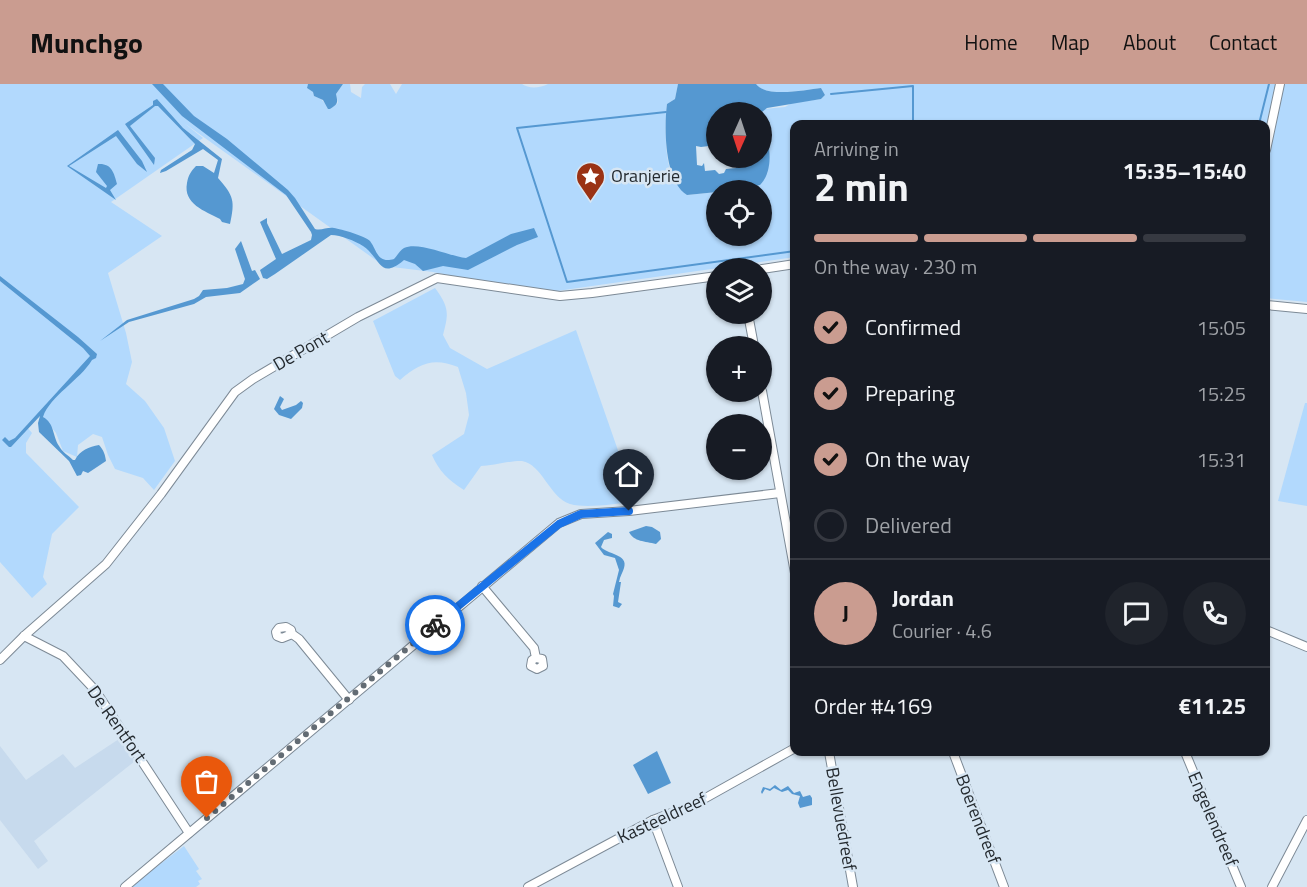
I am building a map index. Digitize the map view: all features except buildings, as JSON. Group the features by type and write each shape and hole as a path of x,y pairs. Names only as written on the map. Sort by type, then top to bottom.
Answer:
{"street":[{"path":"1270,131 1280,84"},
{"path":"772,267 790,265"},
{"name":"De Pont","path":"0,660 106,564 162,494 235,392 253,379 388,302 437,278 560,296 706,277"},
{"path":"1270,305 1307,309"},
{"path":"764,402 790,546"},
{"path":"125,887 482,586 559,524 581,514 629,511 780,493"},
{"path":"482,586 534,648 536,658"},
{"path":"1270,632 1307,647"},
{"path":"292,634 299,639 349,700"},
{"name":"De Rentfort","path":"24,636 63,656 95,690 189,833"},
{"name":"Kasteeldreef","path":"528,887 653,820 693,805 790,751"},
{"name":"Bellevuedreef","path":"830,756 854,887"},
{"name":"Boerendreef","path":"954,756 1004,887"},
{"name":"Engelendreef","path":"1187,756 1241,887"},
{"path":"653,820 678,887"},
{"path":"1272,887 1307,820"}],"shaded area":[{"path":"0,84 308,84 307,88 313,92 314,96 321,99 330,109 338,103 336,94 343,84 350,84 351,92 361,98 362,87 365,84 390,84 396,94 402,84 522,84 535,87 548,84 678,84 675,99 667,104 666,111 669,166 687,195 706,193 706,246 772,246 772,180 744,180 767,174 768,168 772,168 772,108 821,99 825,95 821,88 777,92 761,88 756,84 1307,84 1307,302 1270,298 1270,120 790,120 790,258 772,260 772,258 706,258 706,270 543,293 433,272 384,266 184,123 203,138 111,202 162,236 108,273 132,362 126,384 145,401 164,428 175,461 154,490 143,478 115,469 102,437 93,434 78,445 77,457 63,451 56,433 40,413 26,426 32,433 26,443 26,453 79,507 52,534 43,577 47,584 32,598 0,562"},
{"path":"152,84 163,84 194,116 227,139 288,190 315,229 334,228 363,237 370,241 378,255 384,260 394,259 403,249 410,246 466,258 511,234 534,228 538,237 468,270 443,266 423,271 415,264 404,260 396,266 385,268 363,246 331,235 275,274 267,279 263,278 260,270 276,259 260,222 267,218 267,223 282,254 311,240 311,232 286,195 182,116"},
{"path":"308,84 343,84 336,94 336,104 328,109 323,100 314,96 313,92 307,88"},
{"path":"678,84 756,84 761,88 777,92 821,88 825,95 821,99 772,107 772,102 706,102 706,146 696,146 697,165 702,166 704,163 705,171 715,170 719,174 724,173 726,169 768,168 764,180 706,180 706,193 687,195 679,188 674,178 667,153 667,104 675,99"},
{"path":"157,99 183,128 222,159 218,178 232,199 230,224 222,222 196,206 188,196 187,183 196,166 203,166 214,173 218,160 203,149 160,173 161,170 192,150 195,144 158,106 155,106 130,126 155,158 154,165 125,124 153,105 153,101"},
{"path":"118,130 142,161 147,172 137,164 116,136 69,166 106,188 107,186 96,172 98,164 109,167 117,184 110,190 116,200 67,166"},
{"path":"241,241 252,271 255,270 260,279 240,293 206,297 194,304 129,322 100,341 127,320 194,299 203,290 243,284 245,279 235,249"},
{"path":"0,276 97,354 96,358 52,402 43,417 51,426 60,448 73,460 85,450 99,445 106,461 88,473 83,471 77,476 69,461 39,432 40,416 11,447 2,440 5,437 9,441 15,438 90,356 0,281"},
{"path":"435,288 445,305 447,315 443,335 450,348 487,369 576,330 636,502 594,506 570,504 557,495 535,468 522,461 481,466 464,490 445,475 432,455 464,434 469,415 466,393 458,367 441,362 427,363 414,369 400,380 395,376 373,321"},
{"path":"280,396 284,399 280,407 282,410 301,401 303,403 302,408 291,419 279,415 274,409"},
{"path":"1305,403 1307,403 1307,506 1278,501"},
{"path":"646,526 660,532 661,539 656,544 637,539 629,532"},
{"path":"608,532 612,534 612,538 604,540 601,547 620,557 625,563 619,582 621,582 618,602 622,604 619,608 613,606 613,594 619,570 615,558 604,555 595,543"},
{"path":"119,739 135,761 34,841 48,861 38,869 0,820 0,746 26,780 63,754 75,768"},
{"path":"657,751 671,783 648,794 633,765"},
{"path":"775,785 781,790 788,786 794,793 800,791 803,797 810,795 812,805 800,808 798,803 800,796 792,794 788,790 782,792 774,788 770,791 765,789 762,794 763,787 770,789"},
{"path":"184,846 199,869 196,871 202,879 198,881 200,884 196,887 130,887"}],"waterway":[{"path":"1260,120 1269,84"},
{"path":"831,94 913,86 913,120"},
{"path":"666,112 517,128 567,282 790,252"}],"way so far":[{"path":"207,818 435,625"}],"place":[{"name":"Oranjerie","path":"590,202"}],"route":[{"path":"435,625 559,524 581,514 629,511"}]}
